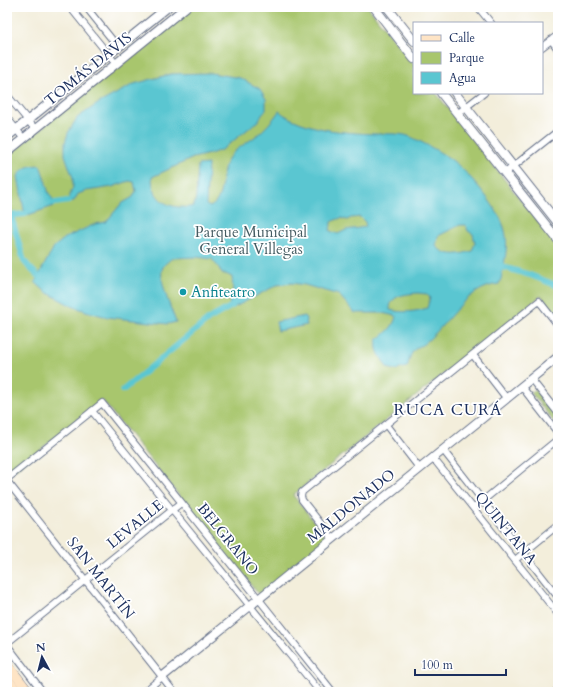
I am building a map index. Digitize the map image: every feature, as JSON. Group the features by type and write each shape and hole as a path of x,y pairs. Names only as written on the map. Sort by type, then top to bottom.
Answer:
{"main road":[{"path":"7,664 29,692"},
{"path":"7,678 18,692"}],"street":[{"path":"70,7 116,64"},
{"path":"86,7 118,47"},
{"name":"TOMÁS DAVIS","path":"7,137 168,7"},
{"name":"TOMÁS DAVIS","path":"7,152 186,7"},
{"path":"374,7 413,57"},
{"path":"478,7 490,22"},
{"path":"380,15 389,8 413,40"},
{"path":"543,46 558,34"},
{"path":"551,40 558,49"},
{"path":"442,94 558,240"},
{"path":"456,94 558,222 548,228"},
{"path":"457,114 483,94"},
{"path":"7,95 35,130"},
{"path":"7,118 24,139"},
{"path":"505,173 558,130"},
{"path":"333,539 302,500 301,496 307,488 539,301 558,325"},
{"path":"473,355 507,399"},
{"name":"MALDONADO","path":"162,677 558,358"},
{"path":"531,379 558,413"},
{"path":"522,387 558,433"},
{"name":"BELGRANO","path":"320,692 92,410 102,403 333,692"},
{"path":"7,480 92,410"},
{"path":"386,425 420,469"},
{"path":"474,508 558,440"},
{"name":"QUINTANA","path":"443,450 558,597"},
{"name":"QUINTANA","path":"433,458 558,614"},
{"name":"SAN MARTÍN","path":"7,480 174,692"},
{"name":"LEVALLE","path":"7,644 182,503"},
{"path":"515,560 558,525"},
{"path":"552,606 558,602"},
{"path":"7,644 43,692"},
{"path":"144,692 162,677"}],"green space":[{"name":"Parque Municipal General Villegas","path":"192,7 368,7 413,64 413,94 437,94 558,247 558,318 541,296 293,495 328,539 259,595 102,400 11,473 7,469 7,156"},
{"path":"535,390 558,419 558,427 531,393"}],"water":[{"path":"211,73 240,78 260,89 266,99 266,109 258,121 223,149 193,158 152,177 154,189 162,201 178,207 194,206 198,165 208,164 206,205 210,207 218,198 225,165 230,156 263,130 279,111 300,122 325,129 351,133 405,135 453,161 484,193 498,213 506,237 506,255 499,284 487,287 467,299 435,334 413,351 407,367 396,370 387,368 378,352 377,340 391,327 396,316 382,313 355,313 339,295 305,285 292,283 277,285 233,308 229,303 231,300 233,287 232,277 222,274 212,259 196,257 172,258 166,263 162,272 163,286 176,322 168,324 107,317 72,306 46,292 35,282 54,247 65,238 95,224 106,222 121,204 133,197 136,191 134,182 129,181 112,187 86,191 78,194 74,201 69,201 73,187 73,178 65,155 65,143 68,133 77,118 99,103 134,84 171,74","holes":["360,217 365,222 366,227 346,230 338,234 330,231 331,223 335,220 341,218 347,220","460,225 466,225 468,231 473,234 475,243 472,251 452,254 444,252 436,246 438,236","418,293 427,294 430,298 427,308 408,312 390,310 392,301 395,298"]},
{"path":"40,165 48,191 54,202 54,206 25,216 18,176 27,167"},
{"path":"305,316 307,325 278,331 276,322"}],"waterway":[{"path":"55,203 69,201"},
{"path":"7,216 25,214"},
{"path":"11,216 24,261 39,277"},
{"path":"503,267 530,275 558,286"},
{"path":"123,390 209,319 232,306"}],"place":[{"name":"Anfiteatro","path":"183,292"}],"district":[{"name":"RUCA CURÁ","path":"448,410"}]}
